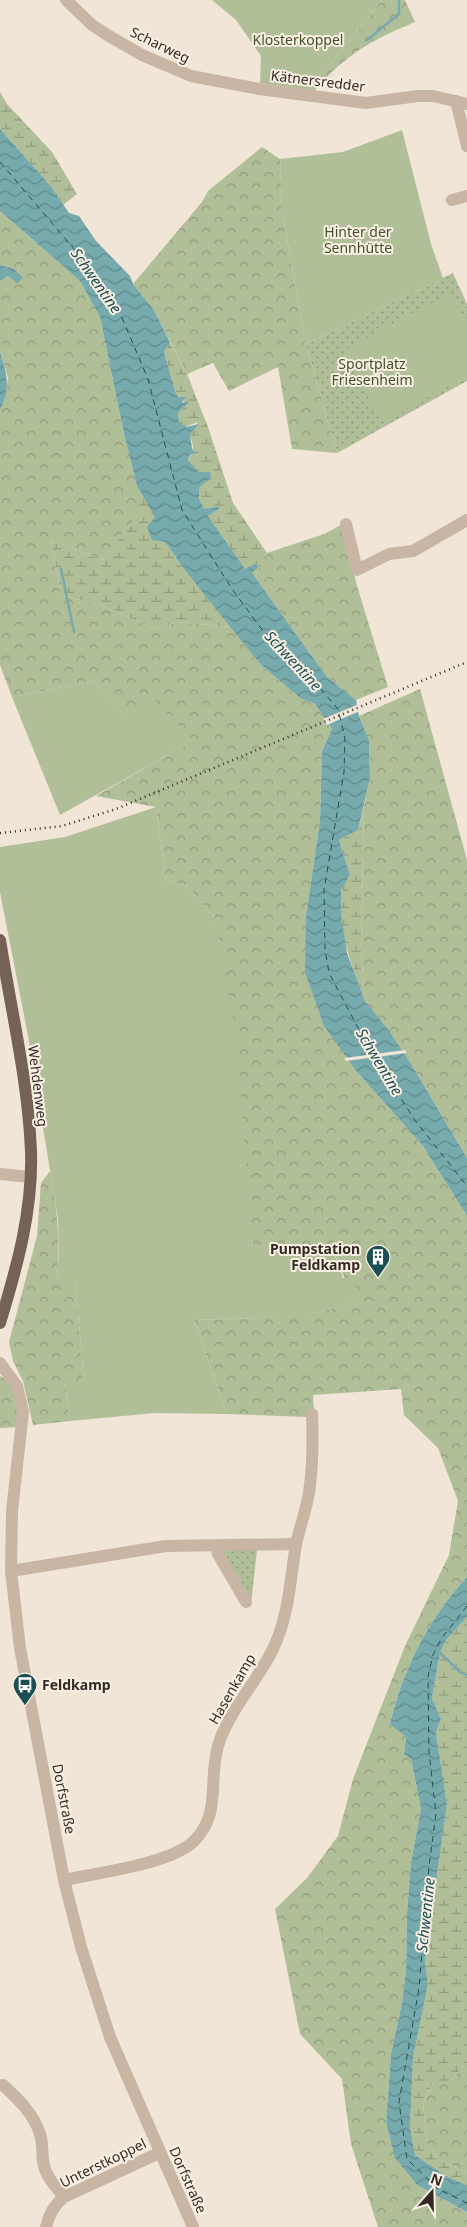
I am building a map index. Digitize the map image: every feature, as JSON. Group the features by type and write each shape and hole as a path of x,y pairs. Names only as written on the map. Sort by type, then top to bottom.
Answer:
{"main road":[{"name":"Wehdenweg","path":"0,940 25,1089 31,1152 25,1232 0,1323"}],"street":[{"name":"Scharweg","path":"66,0 92,25 142,55 191,76 254,87"},
{"name":"Kätnersredder","path":"254,87 366,103 418,96 433,96 462,103"},
{"path":"462,103 467,146"},
{"path":"452,200 467,196"},
{"path":"346,524 357,570 388,554 413,551 467,520"},
{"path":"0,1174 30,1176"},
{"name":"Dorfstraße","path":"0,1363 17,1386 22,1397 24,1412 12,1511 11,1571 20,1648 64,1880 81,1947 110,2037 159,2153 193,2227"},
{"name":"Hasenkamp","path":"64,1880 167,1858 182,1850 200,1835 208,1822 212,1807 216,1754 221,1737 271,1652 287,1607 296,1544 309,1495 312,1470 312,1414"},
{"path":"11,1571 166,1546 296,1544"},
{"path":"216,1546 218,1554 246,1602"},
{"path":"3,2085 29,2112 36,2124 41,2136 44,2170 64,2197"},
{"name":"Unterstkoppel","path":"46,2227 56,2203 64,2197 159,2153"}],"green space":[{"name":"Klosterkoppel","path":"212,0 382,0 309,90 260,83 261,56 236,20"},
{"path":"382,0 405,0 415,22 372,42 348,58 314,91 309,90"},
{"path":"0,92 7,104 52,152 77,194 63,205 50,185 0,129"},
{"name":"Hinter der Sennhütte","path":"402,130 431,244 443,278 306,344 282,211 280,159 343,152"},
{"path":"262,147 280,159 282,211 306,344 337,453 292,449 278,367 229,391 213,363 187,374 154,310 133,284 202,202 208,191"},
{"path":"0,211 80,281 100,317 124,434 137,486 137,516 102,560 51,540 61,595 98,604 155,629 178,622 231,627 260,664 300,698 315,704 332,729 322,751 320,821 306,916 357,1072 423,1146 467,1216 467,1577 429,1627 419,1645 402,1683 390,1723 406,1737 404,1753 411,1759 421,1809 411,1862 407,1913 406,1970 402,2003 391,2054 386,2122 396,2159 417,2185 467,2212 467,2227 378,2227 351,2144 342,2079 300,2034 275,1909 307,1878 338,1836 353,1779 405,1646 449,1555 458,1501 438,1448 404,1415 401,1389 313,1395 314,1411 306,1417 227,1414 194,1320 297,1315 318,1312 354,1301 331,1245 299,1248 253,1248 215,918 187,886 166,880 156,807 96,796 192,741 124,716 94,681 12,697 0,665 0,410 4,401 8,378 0,352 0,281 8,276 0,265"},
{"name":"Sportplatz Friesenheim","path":"453,273 467,304 467,381 337,453 306,344"},
{"path":"450,293 467,324 467,376 382,422 343,351"},
{"path":"170,342 187,374 208,427 233,503 267,553 255,577 252,572 256,563 245,570 208,516 219,509 204,509 199,498 199,472 188,460 194,450 190,434 198,422 185,427 179,422 178,413 187,404 182,401 185,398 179,397 176,394 164,352"},
{"path":"137,486 156,517 165,542 187,573 231,627 178,622 155,629 98,604 61,595 51,540 102,560 137,516"},
{"path":"341,525 358,589 388,687 356,700 327,677 255,577 267,553 324,534"},
{"path":"94,681 124,716 150,695 193,741 60,815 12,697"},
{"path":"420,689 467,860 467,1158 410,1062 388,1029 365,1001 361,948 364,806 370,778 369,740 359,716"},
{"path":"364,806 361,948 365,1001 342,929 340,900 344,884 350,875 339,840 358,830"},
{"path":"156,807 166,880 187,886 215,918 236,1036 253,1248 299,1248 331,1245 343,1278 351,1278 357,1290 354,1301 317,1313 276,1318 194,1320 227,1414 155,1413 70,1421 65,1383 84,1381 75,1279 57,1280 59,1255 58,1219 28,1036 0,892 0,847 65,837"},
{"path":"50,1171 58,1225 57,1279 75,1279 84,1381 65,1384 70,1421 33,1425 23,1381 13,1361 9,1342 37,1236 41,1183"},
{"path":"0,1376 12,1385 15,1391 18,1405 18,1427 0,1428"},
{"path":"221,1550 257,1550 251,1604"},
{"path":"467,1617 467,2063 449,2082 433,2082 423,2105 427,2144 437,2158 467,2173 467,2185 448,2177 415,2155 410,2127 413,2058 428,1984 425,1961 447,1804 436,1733 441,1719 432,1698 440,1653 446,1640"},
{"path":"467,2063 467,2173 437,2158 427,2144 423,2105 433,2082 449,2082"}],"water":[{"name":"Schwentine","path":"0,129 50,185 69,213 79,216 96,241 130,276 133,284 154,310 170,342 164,352 176,394 179,397 187,397 182,401 183,403 188,401 178,413 179,422 186,427 199,424 190,434 192,448 195,453 190,455 188,460 199,472 210,472 211,478 199,487 199,498 204,509 219,507 219,509 208,516 245,569 256,563 258,568 252,572 255,577 327,677 356,700 359,716 369,740 370,778 358,830 339,840 350,875 341,890 341,914 347,953 365,1001 388,1029 410,1062 467,1158 467,1216 423,1146 357,1072 324,1026 305,972 306,916 320,821 322,751 332,729 315,704 300,698 260,664 187,573 165,542 152,540 147,527 155,517 137,486 124,434 100,317 80,281 0,211"},
{"path":"0,265 14,269 23,278 17,283 8,276 0,281"},
{"path":"0,352 7,388 0,410"},
{"name":"Schwentine","path":"467,1577 467,1617 446,1640 440,1653 432,1698 441,1719 436,1733 447,1804 425,1961 428,1984 413,2058 410,2127 415,2155 448,2177 467,2185 467,2212 417,2185 395,2158 386,2122 391,2054 402,2003 406,1970 407,1913 411,1862 421,1809 411,1759 404,1754 406,1737 390,1724 402,1684 419,1645 453,1593"}],"pier":[{"path":"359,704 360,711 327,725 323,719"},
{"path":"405,1050 407,1053 346,1061 344,1058"}],"waterway":[{"path":"367,40 399,14 399,0"},
{"path":"61,569 74,632"},
{"path":"437,1654 440,1653 460,1672 467,1675"}],"ferry route":[{"path":"0,162 91,269 117,306 148,379 182,510 232,589 260,627 306,672 338,709 345,738 344,772 324,890 325,949 329,973 368,1047 414,1119 467,1186"},
{"path":"467,1606 441,1639 433,1655 428,1676 429,1752 436,1814 429,1866 419,1988 399,2102 407,2159 438,2189 467,2203"}],"railway":[{"path":"0,833 62,826 116,809 467,662"}],"place":[{"name":"Pumpstation Feldkamp","path":"378,1278"},
{"name":"Feldkamp","path":"25,1706"}]}
